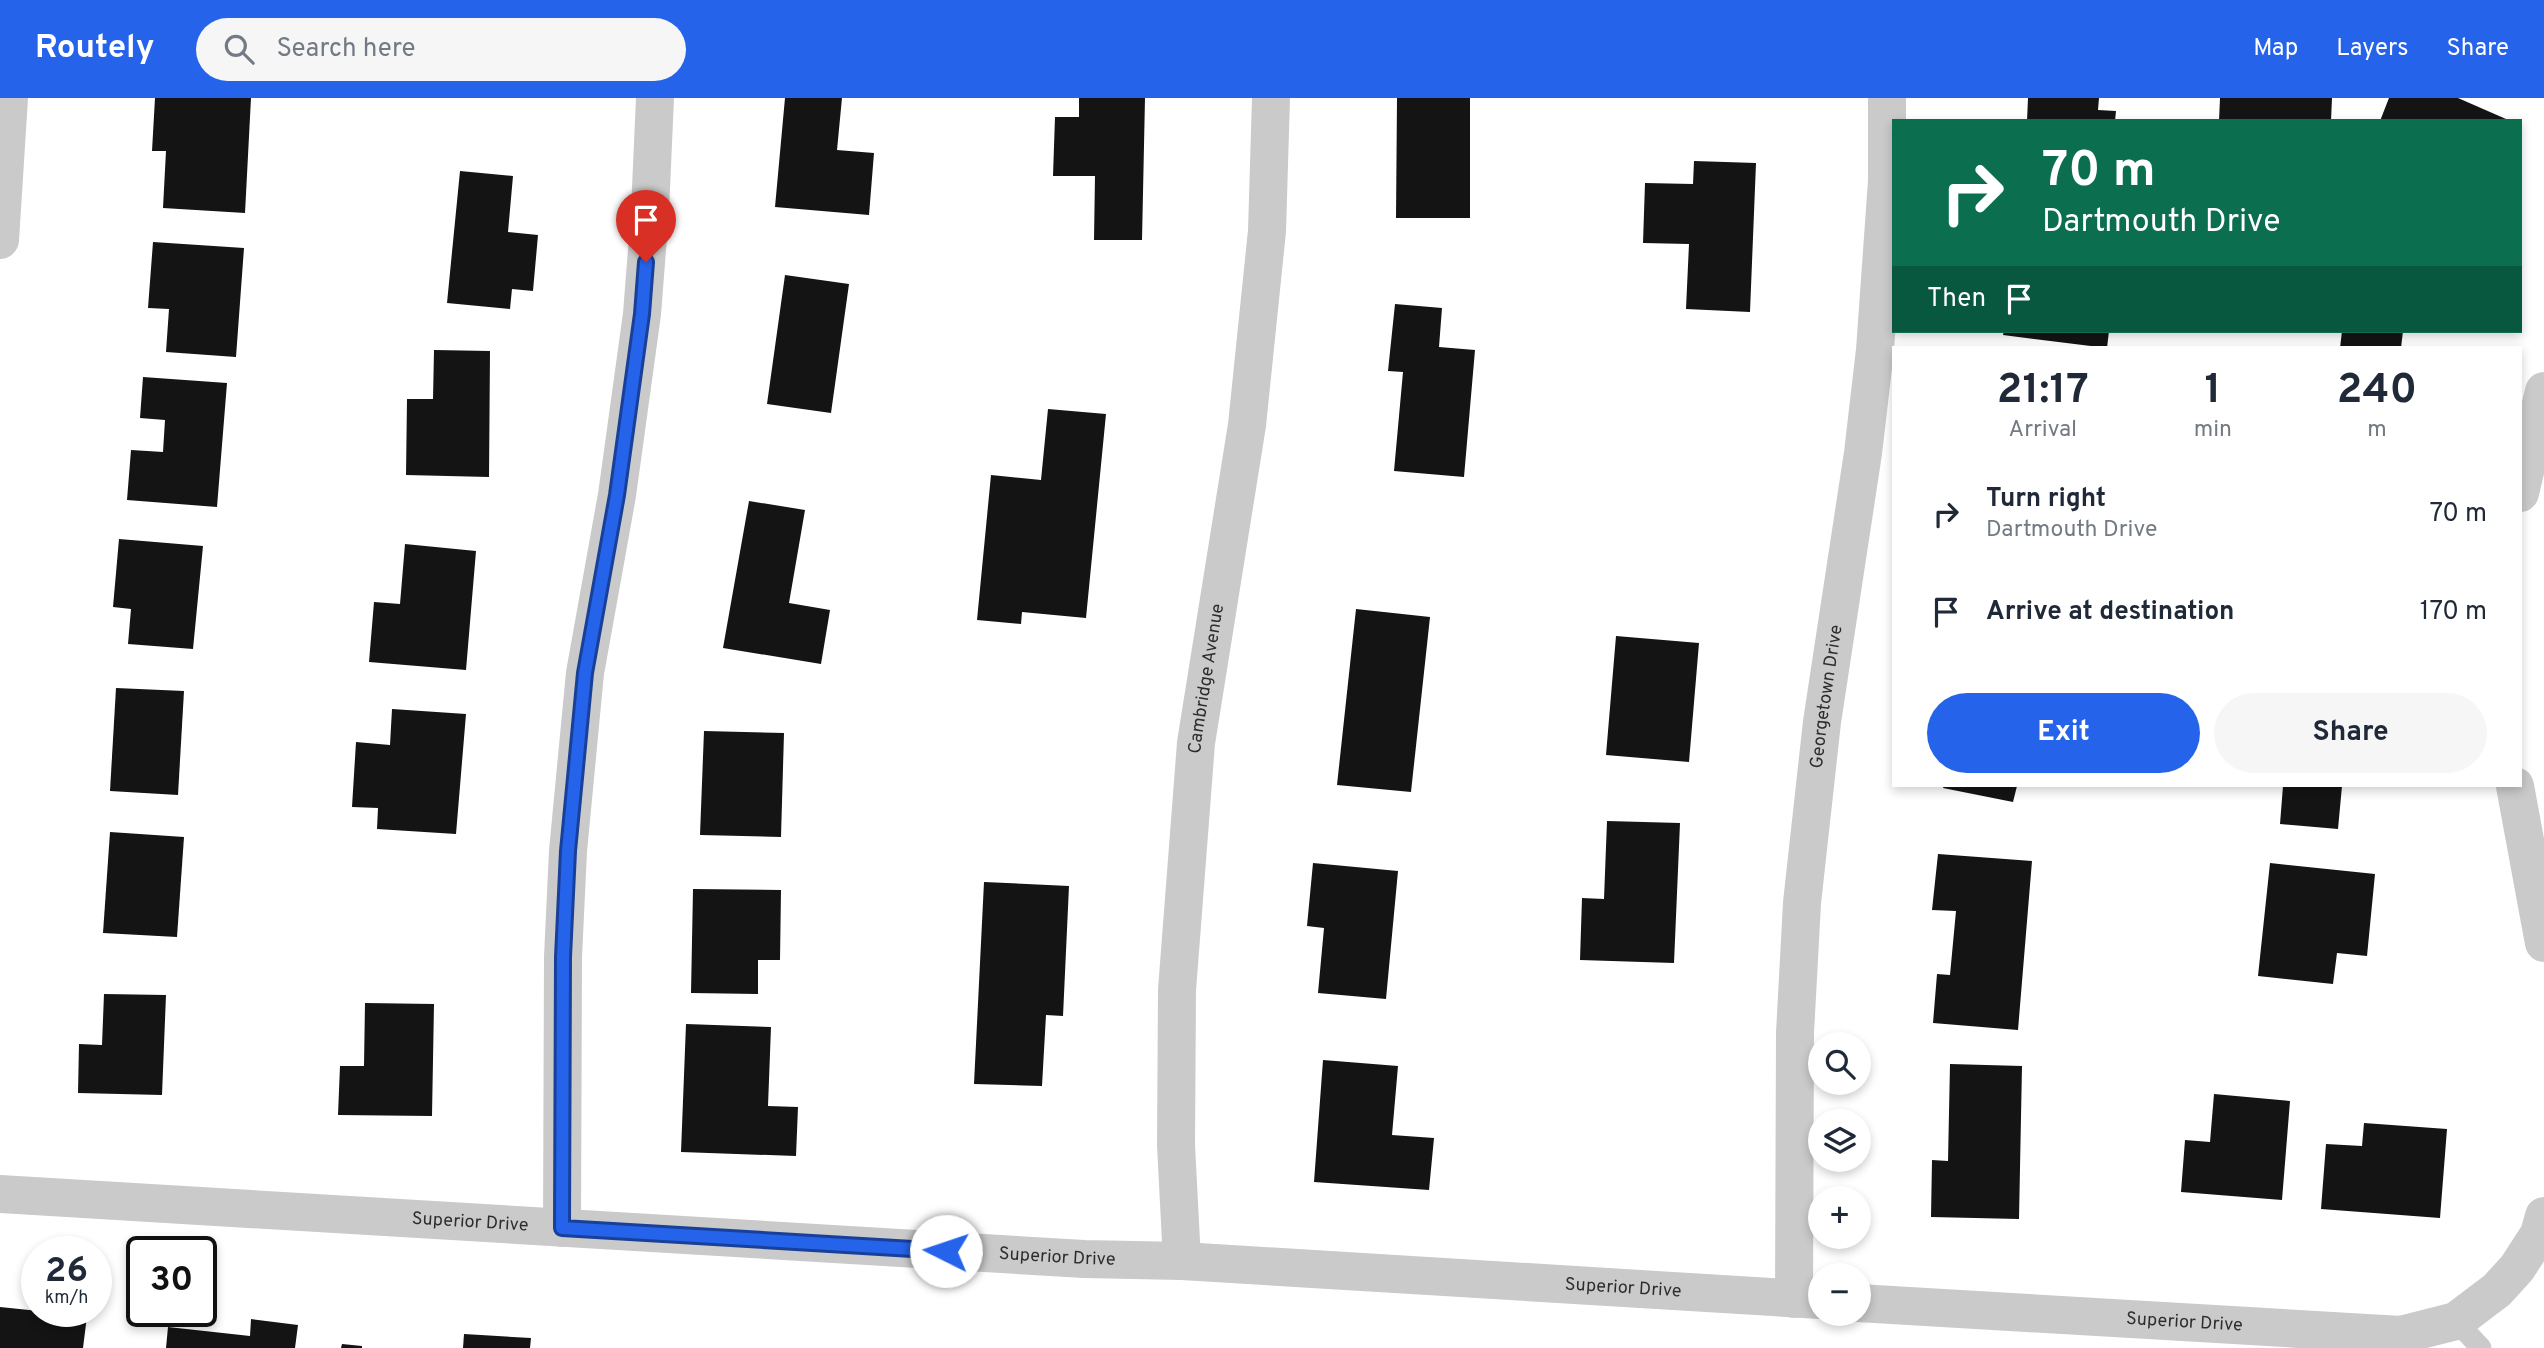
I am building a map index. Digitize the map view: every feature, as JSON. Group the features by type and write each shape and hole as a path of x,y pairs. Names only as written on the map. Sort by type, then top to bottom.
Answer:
{"street":[{"path":"0,240 9,98"},
{"path":"562,1228 563,957 568,851 585,673 617,495 642,314 650,211 654,98"},
{"name":"Cambridge Avenue","path":"1182,1261 1176,1145 1177,990 1196,743 1247,425 1266,231 1271,98"},
{"name":"Georgetown Drive","path":"1807,1299 1795,1033 1802,903 1822,722 1863,453 1875,350 1887,181 1887,98"},
{"path":"2522,484 2544,391"},
{"path":"2515,787 2544,943"},
{"name":"Superior Drive","path":"0,1194 1807,1299"},
{"name":"Superior Drive","path":"1871,1304 2401,1335 2468,1335 2497,1290 2540,1239"}],"building":[{"path":"155,98 251,98 245,213 163,208 166,151 152,151"},
{"path":"785,98 842,98 837,150 874,153 869,215 775,207"},
{"path":"1079,98 1145,98 1142,240 1094,240 1095,176 1053,176 1055,117 1079,117"},
{"path":"1397,98 1470,98 1470,218 1396,218"},
{"path":"2028,98 2099,98 2098,110 2116,111 2115,119 2027,119"},
{"path":"2220,98 2332,98 2331,119 2219,119"},
{"path":"2389,98 2458,98 2506,119 2381,119"},
{"path":"1694,161 1756,163 1750,312 1686,309 1689,244 1643,243 1645,183 1693,184"},
{"path":"460,171 513,176 508,232 538,235 533,291 512,289 510,309 447,303"},
{"path":"153,242 244,248 236,357 166,352 169,309 148,308"},
{"path":"785,275 849,284 831,413 767,404"},
{"path":"1395,304 1442,308 1439,347 1475,350 1464,477 1394,471 1403,372 1388,371"},
{"path":"2004,333 2109,333 2107,346"},
{"path":"2342,333 2403,333 2401,346 2340,346"},
{"path":"434,350 490,351 489,477 406,475 407,399 433,399"},
{"path":"143,377 227,383 217,507 127,500 131,450 163,452 165,420 140,418"},
{"path":"1048,409 1106,414 1086,618 1022,612 1021,624 977,620 991,475 1041,480"},
{"path":"749,501 805,510 789,603 830,610 821,664 723,648"},
{"path":"119,539 203,546 193,649 128,644 131,609 113,607"},
{"path":"405,544 476,551 466,670 369,662 374,602 400,604"},
{"path":"1356,609 1430,617 1411,792 1337,785"},
{"path":"1616,636 1699,643 1689,762 1606,755"},
{"path":"116,688 184,691 178,795 110,791"},
{"path":"392,709 466,714 456,834 377,829 378,808 352,807 356,742 390,745"},
{"path":"704,731 784,733 781,837 700,835"},
{"path":"1944,787 2017,787 2013,802"},
{"path":"2283,787 2342,787 2338,829 2280,824"},
{"path":"1607,821 1680,823 1674,963 1580,960 1582,898 1604,899"},
{"path":"110,832 184,837 177,937 103,933"},
{"path":"1938,854 2032,861 2018,1030 1933,1023 1937,974 1950,975 1956,911 1932,910"},
{"path":"1313,863 1398,871 1386,999 1318,993 1324,928 1307,926"},
{"path":"2270,863 2375,874 2367,956 2337,953 2333,984 2258,976"},
{"path":"984,882 1069,886 1063,1016 1046,1015 1042,1086 974,1084"},
{"path":"693,889 781,890 780,960 758,960 758,994 691,993"},
{"path":"104,994 166,995 162,1095 78,1093 79,1044 102,1045"},
{"path":"365,1003 434,1004 432,1116 338,1115 340,1066 364,1066"},
{"path":"686,1024 771,1027 768,1106 798,1107 796,1156 681,1152"},
{"path":"1323,1060 1398,1066 1392,1135 1434,1138 1429,1190 1314,1182"},
{"path":"1950,1064 2022,1066 2019,1219 1931,1217 1932,1160 1948,1161"},
{"path":"2214,1094 2290,1101 2282,1200 2181,1192 2185,1140 2210,1142"},
{"path":"2364,1123 2447,1129 2440,1218 2321,1209 2326,1144 2362,1146"},
{"path":"0,1307 21,1309 21,1327 86,1327 83,1348 0,1348"},
{"path":"251,1319 298,1325 295,1348 166,1348 168,1327 250,1336"},
{"path":"464,1334 531,1338 530,1348 463,1348"},
{"path":"342,1344 362,1346 362,1348 341,1348"}],"route":[{"path":"646,262 642,314 617,495 585,673 568,851 563,957 562,1228 946,1251"}]}
